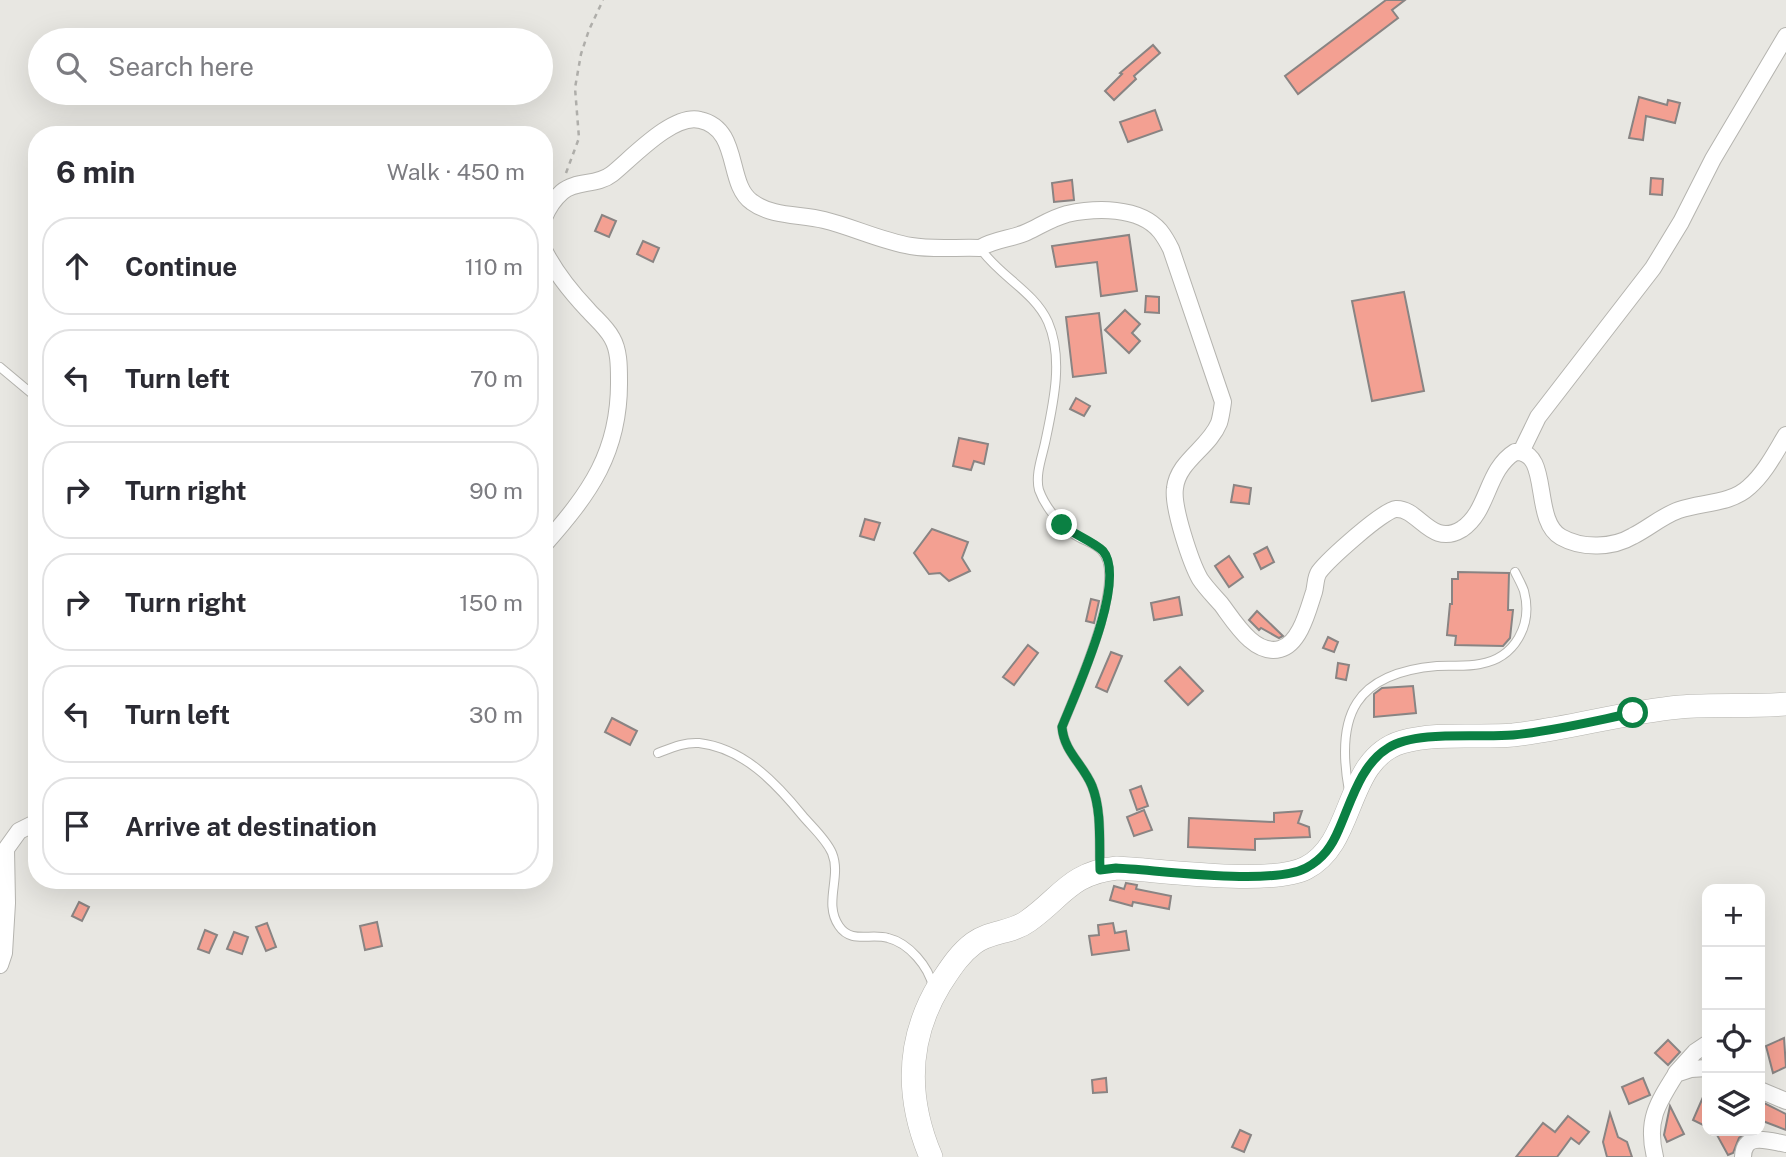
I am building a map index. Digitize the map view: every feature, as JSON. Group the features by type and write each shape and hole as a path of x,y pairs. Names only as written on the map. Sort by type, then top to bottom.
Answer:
{"street":[{"path":"553,203 564,190 606,178 658,135 682,122 696,119 717,129 729,150 741,187 750,201 786,214 824,220 874,237 913,246 981,248 989,243 1025,233 1066,214 1107,210 1135,214 1149,221 1160,231 1171,249 1223,402 1219,423 1209,439 1180,472 1174,489 1178,517 1200,579 1240,629 1256,644 1269,650 1280,649 1290,644 1300,629 1315,590 1316,575 1333,557 1389,510 1408,512 1434,531 1446,534 1459,531 1470,522 1500,465 1508,456 1521,452 1538,417 1653,268 1713,159 1786,36"},
{"path":"553,266 574,295 613,339 619,365 619,399 617,421 605,458 590,490 553,535"},
{"path":"1521,452 1534,461 1548,525 1561,537 1585,545 1612,544 1632,537 1679,509 1732,497 1748,488 1768,464 1786,435"},
{"path":"931,1157 915,1111 913,1070 920,1029 934,994 949,970 975,942 989,934 1027,922 1077,879 1100,870 1116,868 1229,876 1276,876 1304,869 1330,849 1350,801 1376,757 1388,747 1403,741 1445,736 1514,735 1681,706 1786,704"},
{"path":"0,965 4,953 7,903 6,849 19,831 28,826"},
{"path":"1656,1157 1651,1127 1654,1112 1676,1074 1702,1047"},
{"path":"1676,1074 1702,1068"},
{"path":"1765,1092 1786,1101"},
{"path":"1742,1157 1745,1144 1751,1140 1786,1144"}],"lane":[{"path":"981,248 987,258 1031,298 1047,320 1054,342 1056,371 1038,476 1039,489 1062,525 1104,552 1110,565 1102,622 1062,727 1066,746 1084,770 1095,797 1100,870"},
{"path":"0,367 28,390"},
{"path":"1350,801 1345,753 1347,725 1352,708 1364,693 1398,672 1436,666 1481,664 1504,655 1520,640 1526,620 1524,592 1515,572"},
{"path":"658,753 679,745 699,743 744,760 777,785 832,854 834,868 831,907 836,923 844,934 889,938 908,948 931,977 934,994"}],"path":[{"path":"564,190 566,171 579,138 575,88 579,65 589,30 603,0"}],"building":[{"path":"1386,0 1405,0 1392,10 1398,18 1298,94 1285,76"},
{"path":"1153,45 1160,53 1134,76 1136,79 1114,100 1105,91 1122,74 1120,73"},
{"path":"1639,97 1667,105 1668,100 1680,103 1675,123 1646,116 1643,140 1629,138"},
{"path":"1155,110 1162,130 1128,142 1120,122"},
{"path":"1651,178 1663,179 1662,195 1650,194"},
{"path":"1072,180 1074,200 1054,202 1052,183"},
{"path":"602,215 616,221 609,237 595,231"},
{"path":"1129,235 1137,291 1101,296 1097,262 1056,267 1052,246"},
{"path":"643,241 659,248 653,262 637,254"},
{"path":"1404,292 1424,391 1372,401 1352,301"},
{"path":"1146,296 1159,297 1159,313 1145,312"},
{"path":"1125,310 1140,324 1132,333 1140,341 1129,353 1105,330"},
{"path":"1099,313 1106,373 1073,377 1066,317"},
{"path":"1076,398 1090,406 1084,416 1070,409"},
{"path":"959,438 988,444 984,464 974,461 971,470 953,466"},
{"path":"1234,485 1251,488 1249,504 1231,502"},
{"path":"865,519 880,523 874,540 860,536"},
{"path":"932,529 968,542 962,558 970,571 949,581 940,573 929,574 914,553"},
{"path":"1267,547 1274,562 1261,569 1254,554"},
{"path":"1229,556 1243,577 1229,587 1215,566"},
{"path":"1458,572 1509,573 1508,610 1513,610 1510,638 1503,646 1455,645 1456,636 1447,635 1452,604 1452,579 1458,579"},
{"path":"1179,597 1182,615 1154,620 1151,603"},
{"path":"1091,599 1099,601 1094,623 1086,621"},
{"path":"1257,611 1283,636 1279,638 1261,628 1259,630 1249,620"},
{"path":"1328,637 1338,642 1334,652 1323,648"},
{"path":"1028,645 1038,653 1014,685 1003,677"},
{"path":"1111,652 1122,656 1107,692 1096,687"},
{"path":"1338,663 1349,665 1346,680 1336,678"},
{"path":"1180,667 1203,691 1188,705 1165,681"},
{"path":"1413,686 1416,713 1374,717 1374,694 1382,688"},
{"path":"612,718 637,731 630,745 605,732"},
{"path":"1141,786 1148,806 1137,810 1130,790"},
{"path":"1144,810 1152,830 1134,836 1127,817"},
{"path":"1302,811 1298,823 1309,827 1310,837 1255,839 1255,850 1188,847 1189,818 1274,822 1274,813"},
{"path":"1126,883 1137,885 1136,889 1171,896 1169,909 1133,902 1132,906 1110,900 1114,886 1124,889"},
{"path":"79,902 89,907 82,921 72,916"},
{"path":"377,922 382,946 365,950 360,926"},
{"path":"267,923 276,947 266,951 256,927"},
{"path":"1113,923 1115,933 1126,931 1129,950 1092,955 1089,936 1099,935 1098,925"},
{"path":"205,930 217,935 209,953 198,949"},
{"path":"234,932 248,937 242,954 227,949"},
{"path":"1784,1038 1786,1067 1773,1073 1766,1046"},
{"path":"1668,1040 1680,1052 1668,1065 1655,1053"},
{"path":"1106,1078 1107,1092 1093,1093 1092,1080"},
{"path":"1643,1078 1650,1095 1629,1104 1622,1087"},
{"path":"1702,1099 1702,1124 1693,1120"},
{"path":"1765,1104 1786,1114 1786,1130 1765,1122"},
{"path":"1670,1106 1684,1134 1667,1142 1664,1135"},
{"path":"1610,1113 1618,1137 1627,1142 1632,1157 1607,1157 1603,1142"},
{"path":"1568,1116 1589,1132 1579,1144 1571,1138 1557,1157 1516,1157 1543,1123 1555,1132"},
{"path":"1240,1130 1251,1135 1244,1152 1232,1147"},
{"path":"1718,1136 1742,1136 1733,1153 1728,1155"}],"route":[{"path":"1062,525 1104,552 1110,565 1102,622 1062,727 1063,740 1069,753 1084,770 1092,787 1097,806 1100,870 1116,868 1229,876 1276,876 1291,873 1304,869 1330,849 1363,776 1376,757 1388,747 1403,741 1445,736 1514,735 1633,713"}]}
